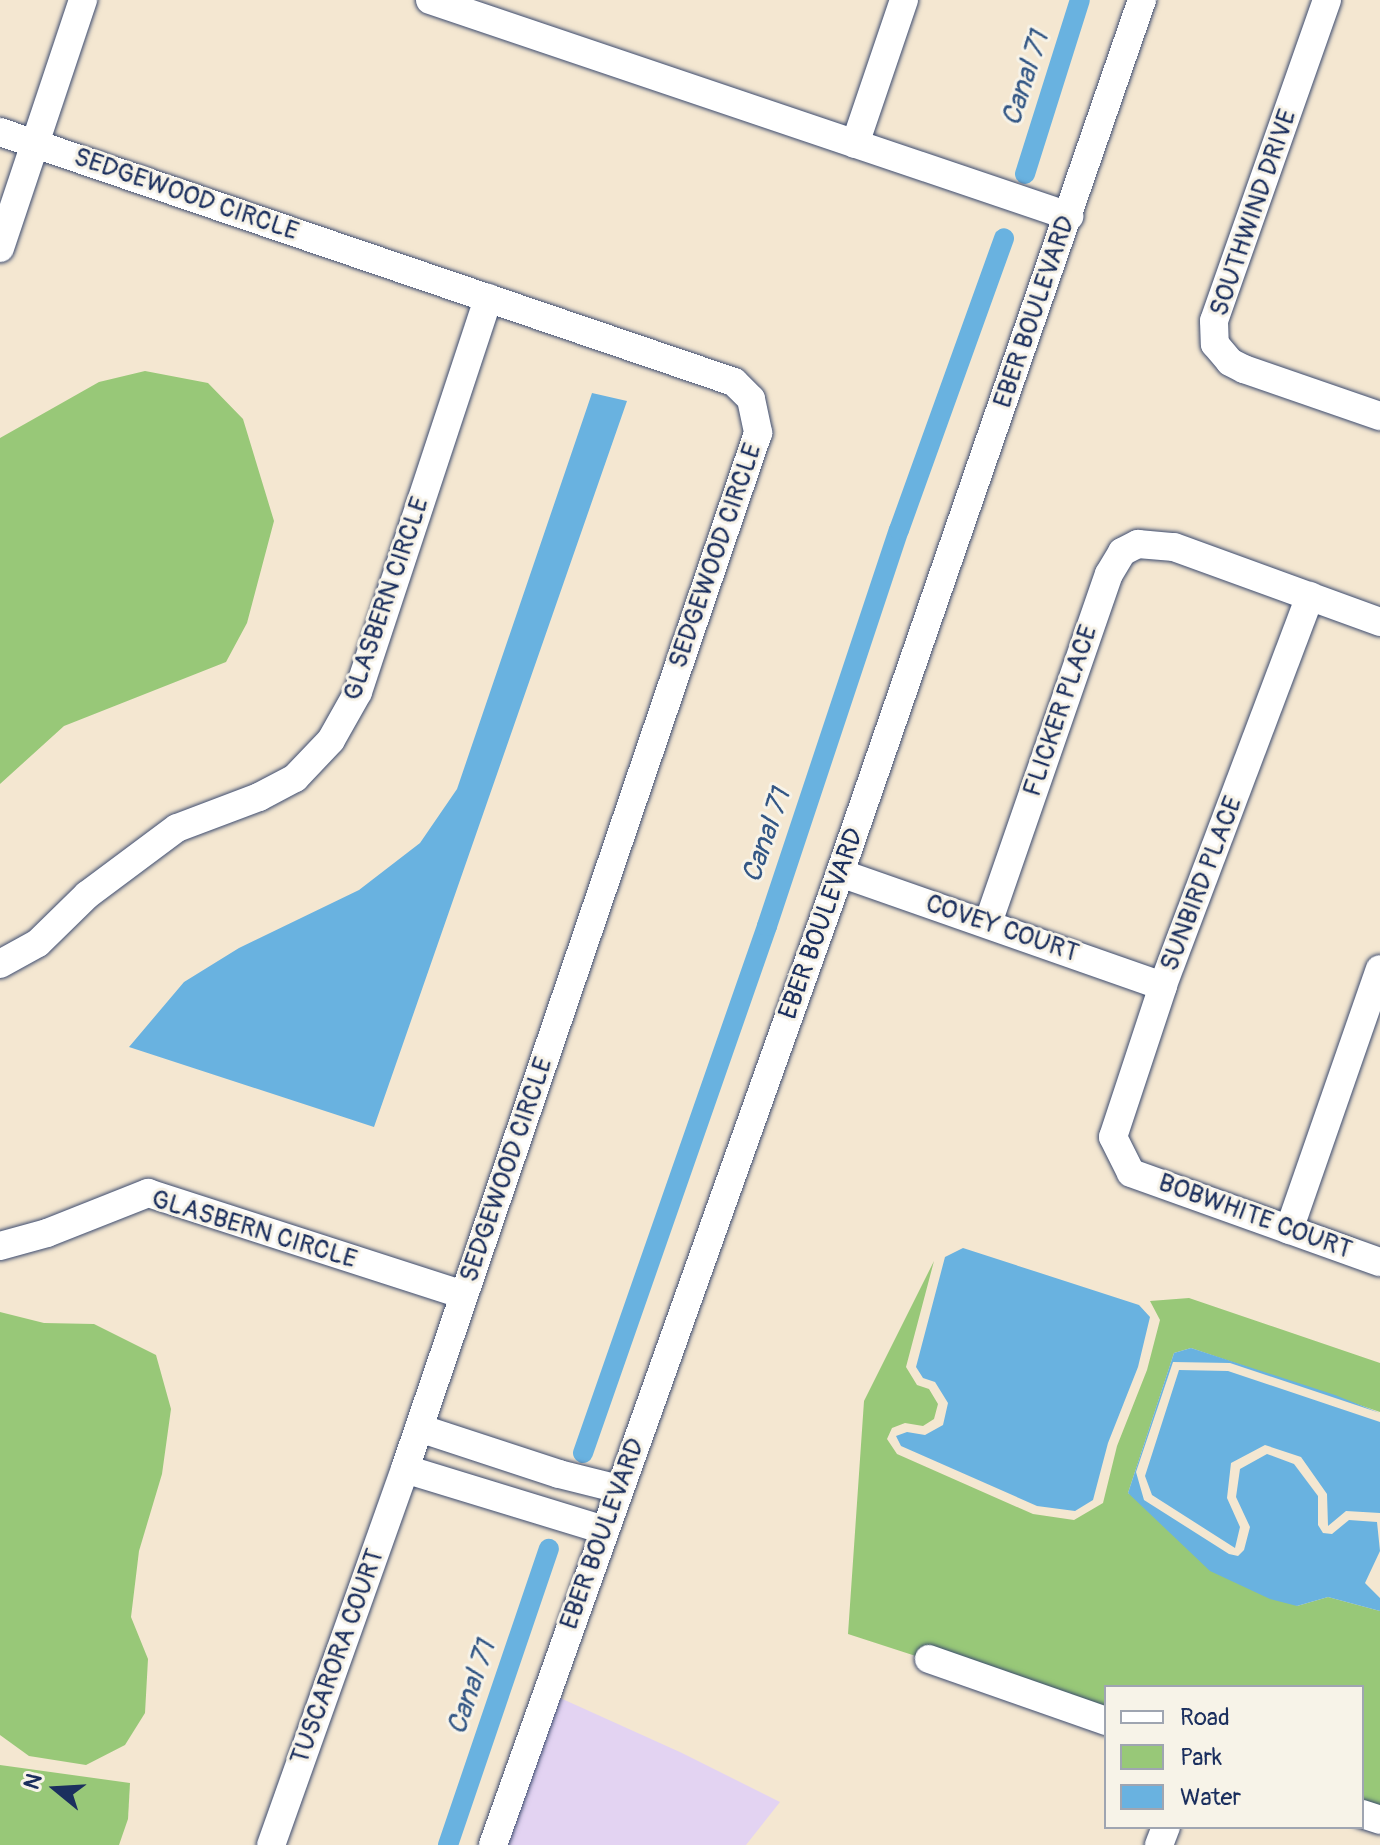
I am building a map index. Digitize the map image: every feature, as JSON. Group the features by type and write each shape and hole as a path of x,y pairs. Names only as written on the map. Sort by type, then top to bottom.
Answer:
{"street":[{"path":"0,248 83,0"},
{"path":"430,0 1069,216"},
{"path":"855,144 904,0"},
{"name":"EBER BOULEVARD","path":"493,1845 840,873 1142,0"},
{"name":"SOUTHWIND DRIVE","path":"1327,0 1214,321 1215,344 1230,362 1244,369 1380,416"},
{"name":"SEDGEWOOD CIRCLE","path":"0,132 734,382 751,399 758,433 405,1469"},
{"name":"GLASBERN CIRCLE","path":"0,964 38,943 87,895 177,828 259,797 295,778 331,740 358,692 488,298"},
{"name":"FLICKER PLACE","path":"988,923 1114,560 1138,544 1174,547 1380,622"},
{"name":"SUNBIRD PLACE","path":"1131,1173 1113,1137 1163,986 1310,596"},
{"name":"COVEY COURT","path":"840,873 1163,986"},
{"path":"1289,1230 1380,969"},
{"name":"BOBWHITE COURT","path":"1131,1173 1380,1262"},
{"name":"GLASBERN CIRCLE","path":"0,1246 47,1233 148,1193 464,1295"},
{"path":"419,1428 559,1474 619,1489"},
{"path":"405,1469 604,1530"},
{"name":"TUSCARORA COURT","path":"271,1845 405,1469"},
{"path":"929,1659 1104,1720"}],"shaded area":[{"path":"558,1697 780,1802 746,1845 506,1845"}],"green space":[{"path":"145,371 208,383 243,419 274,521 247,623 226,662 64,726 0,784 0,438 99,382"},
{"path":"934,1261 906,1367 917,1385 929,1389 938,1404 934,1419 923,1426 905,1423 892,1428 887,1439 897,1454 1033,1514 1074,1520 1103,1503 1117,1446 1147,1370 1160,1320 1150,1301 1189,1298 1380,1363 1380,1412 1191,1348 1174,1353 1128,1493 1297,1606 1328,1597 1380,1611 1380,1808 1364,1803 1364,1685 1104,1685 1104,1717 848,1634 864,1401"},
{"path":"0,1312 44,1323 94,1324 156,1355 171,1409 162,1474 139,1551 131,1617 148,1659 145,1713 125,1745 86,1765 29,1756 0,1735"},
{"path":"0,1765 130,1783 128,1819 119,1845 0,1845"}],"water":[{"path":"592,393 627,401 374,1127 129,1047 184,982 239,948 359,890 420,843 457,789"},
{"path":"963,1248 1139,1305 1150,1317 1138,1367 1108,1443 1093,1500 1075,1511 1037,1506 901,1446 896,1436 907,1432 925,1435 943,1425 948,1403 935,1382 923,1378 916,1367 945,1257"},
{"path":"1191,1348 1380,1413 1230,1363 1173,1362 1136,1472 1144,1500 1229,1554 1238,1556 1244,1550 1250,1527 1236,1497 1240,1469 1267,1454 1294,1464 1318,1496 1318,1525 1323,1533 1332,1534 1349,1520 1377,1522 1380,1551 1365,1583 1380,1598 1380,1611 1328,1597 1297,1606 1270,1599 1210,1571 1128,1493 1174,1353"},
{"path":"1179,1370 1228,1371 1380,1422 1380,1513 1346,1511 1328,1526 1327,1494 1301,1457 1265,1445 1231,1463 1227,1498 1240,1527 1235,1548 1152,1495 1145,1476"}],"waterway":[{"name":"Canal 71","path":"1025,174 1080,0"},
{"name":"Canal 71","path":"583,1453 767,926 899,530 1004,238"},
{"name":"Canal 71","path":"448,1845 549,1549"}]}
